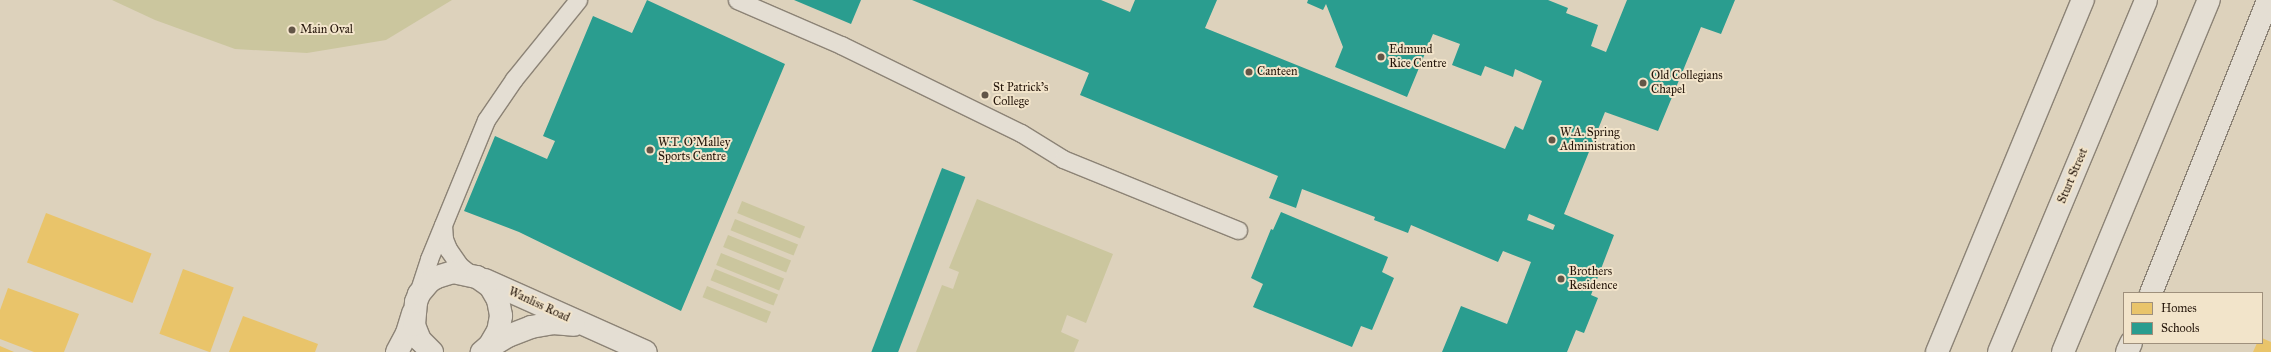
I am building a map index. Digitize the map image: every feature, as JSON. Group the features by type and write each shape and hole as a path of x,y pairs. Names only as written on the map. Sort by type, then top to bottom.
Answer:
{"street":[{"path":"1937,352 2083,0"},
{"name":"Sturt Street","path":"1999,352 2146,0"},
{"path":"2063,352 2209,0"},
{"path":"2151,292 2268,0"},
{"path":"397,352 407,333 415,306 424,287 437,277 453,272 474,275 490,286 494,293 501,316 496,335 483,351"},
{"name":"Wanliss Road","path":"474,275 646,352"},
{"path":"415,306 417,333 432,352"},
{"name":"Wanliss Road","path":"483,351 508,336 542,324 572,325 600,332"}],"lane":[{"path":"415,306 429,259 486,120 514,79 578,0"},
{"path":"737,0 841,45 1021,132 1063,159 1238,230"},
{"path":"446,217 443,226 445,243 456,261 474,275"}],"shaded area":[{"name":"Main Oval","path":"112,0 452,0 386,40 307,53 235,49 155,20"},
{"path":"977,199 1113,254 1086,323 1067,315 1061,332 1079,340 1074,352 916,352 942,285 953,289 959,272 949,268"},
{"path":"742,201 805,226 800,239 737,213"},
{"path":"735,219 798,244 794,256 731,230"},
{"path":"728,235 791,260 786,273 723,247"},
{"path":"721,253 784,278 779,291 716,265"},
{"path":"715,269 778,294 774,306 711,280"},
{"path":"707,286 771,312 766,323 703,297"}],"building: Homes":[{"path":"46,213 151,253 133,303 27,262"},
{"path":"183,269 234,287 210,352 159,334"},
{"path":"8,288 79,314 64,352 34,352 0,339 0,310"},
{"path":"243,316 318,344 315,352 229,352"},
{"path":"2263,338 2271,342 2271,352 2253,352 2257,344 2263,344"},
{"path":"0,346 14,352 0,352"}],"building: Schools":[{"name":"W.T. O'Malley Sports Centre","path":"647,0 785,64 681,311 519,232 464,211 495,136 547,159 555,141 543,136 593,16 632,33"},
{"path":"794,0 861,0 851,24"},
{"path":"912,0 1101,0 1130,12 1135,0 1217,0 1205,28 1505,149 1515,126 1523,130 1542,81 1515,69 1513,77 1485,66 1481,76 1452,65 1460,44 1433,34 1407,97 1335,67 1343,47 1326,4 1323,10 1307,3 1308,0 1548,0 1568,8 1566,13 1598,25 1591,46 1606,52 1627,0 1735,0 1721,34 1701,27 1658,131 1605,112 1564,214 1614,235 1591,295 1598,298 1584,333 1576,330 1567,352 1442,352 1461,306 1507,324 1531,262 1503,251 1498,262 1411,225 1408,233 1374,220 1375,217 1302,189 1296,208 1269,198 1278,176 1080,95 1089,73","holes":["1529,214 1555,225 1553,230 1527,220"]},
{"path":"942,168 965,177 898,352 871,352"},
{"path":"1281,212 1388,257 1382,272 1394,278 1372,330 1361,326 1352,347 1253,307 1263,284 1251,278 1271,229 1273,230"}],"place":[{"name":"Main Oval","path":"292,30"},
{"name":"Edmund Rice Centre","path":"1381,57"},
{"name":"Canteen","path":"1249,72"},
{"name":"Old Collegians Chapel","path":"1643,83"},
{"name":"St Patrick's College","path":"985,95"},
{"name":"W.A. Spring Administration","path":"1552,140"},
{"name":"W.T. O'Malley Sports Centre","path":"650,150"},
{"name":"Brothers Residence","path":"1561,279"}]}
